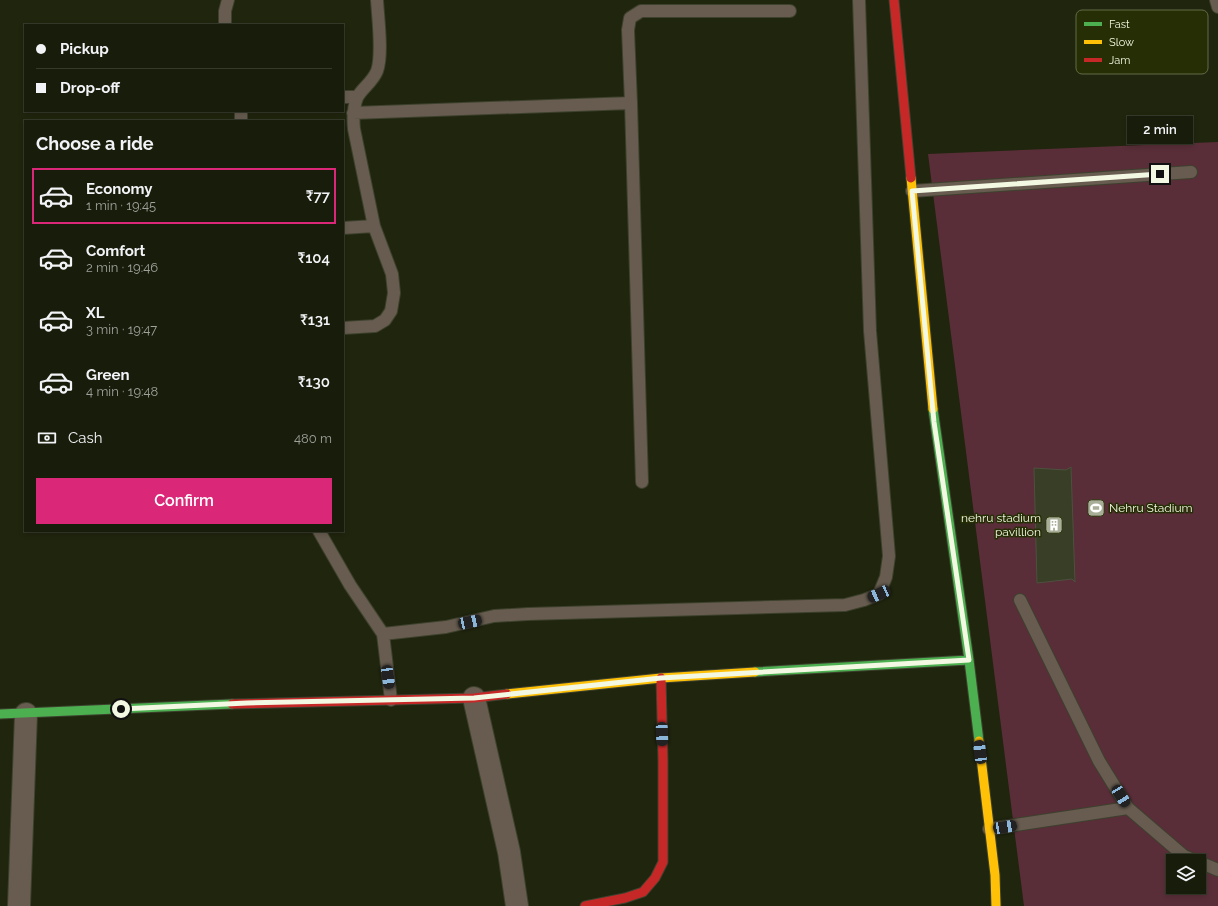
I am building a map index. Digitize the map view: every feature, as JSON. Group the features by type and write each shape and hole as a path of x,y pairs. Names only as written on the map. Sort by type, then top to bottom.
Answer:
{"main road":[{"path":"894,0 934,422 969,660 995,875 996,906"},
{"path":"0,714 247,703 474,698 661,678 969,660"},
{"path":"586,906 625,898 642,892 655,878 663,862 661,678"}],"street":[{"path":"474,698 509,852 517,906"},
{"path":"19,906 26,714"}],"lane":[{"path":"225,24 225,11 228,0"},
{"path":"344,328 375,326 385,320 391,311 394,293 392,274 374,226 354,129 353,113 357,98 372,81 378,70 380,45 376,0"},
{"path":"383,634 446,627 494,616 845,605 879,594 886,576 889,556 870,331 859,0"},
{"path":"1216,0 1218,7"},
{"path":"642,482 628,30 630,18 641,11 685,6 790,11"},
{"path":"344,97 357,98"},
{"path":"353,113 631,102"},
{"path":"912,191 1191,172"},
{"path":"344,228 374,226"},
{"path":"320,532 350,585 383,634 391,700"},
{"path":"1020,600 1099,761 1128,808 1182,854"},
{"path":"989,829 1128,808"},
{"path":"1206,865 1218,870"}],"shaded area":[{"name":"Nehru Stadium","path":"1218,142 1218,906 1024,906 928,154"}],"building":[{"name":"nehru stadium pavillion","path":"1071,467 1075,582 1072,579 1037,583 1034,468 1066,470"}],"traffic: fast":[{"path":"933,409 969,660 979,741"},
{"path":"755,672 969,660"},
{"path":"0,714 232,704"}],"traffic: slow":[{"path":"911,178 933,409"},
{"path":"507,694 661,678 755,672"},
{"path":"979,741 995,875 996,906"}],"traffic: jam":[{"path":"894,0 911,178"},
{"path":"585,906 625,898 643,892 655,878 663,862 661,678"},
{"path":"232,704 474,698 507,694"}],"place":[{"name":"Nehru Stadium","path":"1096,508"},
{"name":"nehru stadium pavillion","path":"1054,525"}],"route":[{"path":"121,709 247,703 474,698 661,678 969,660 934,422 912,191 1160,174"}]}
